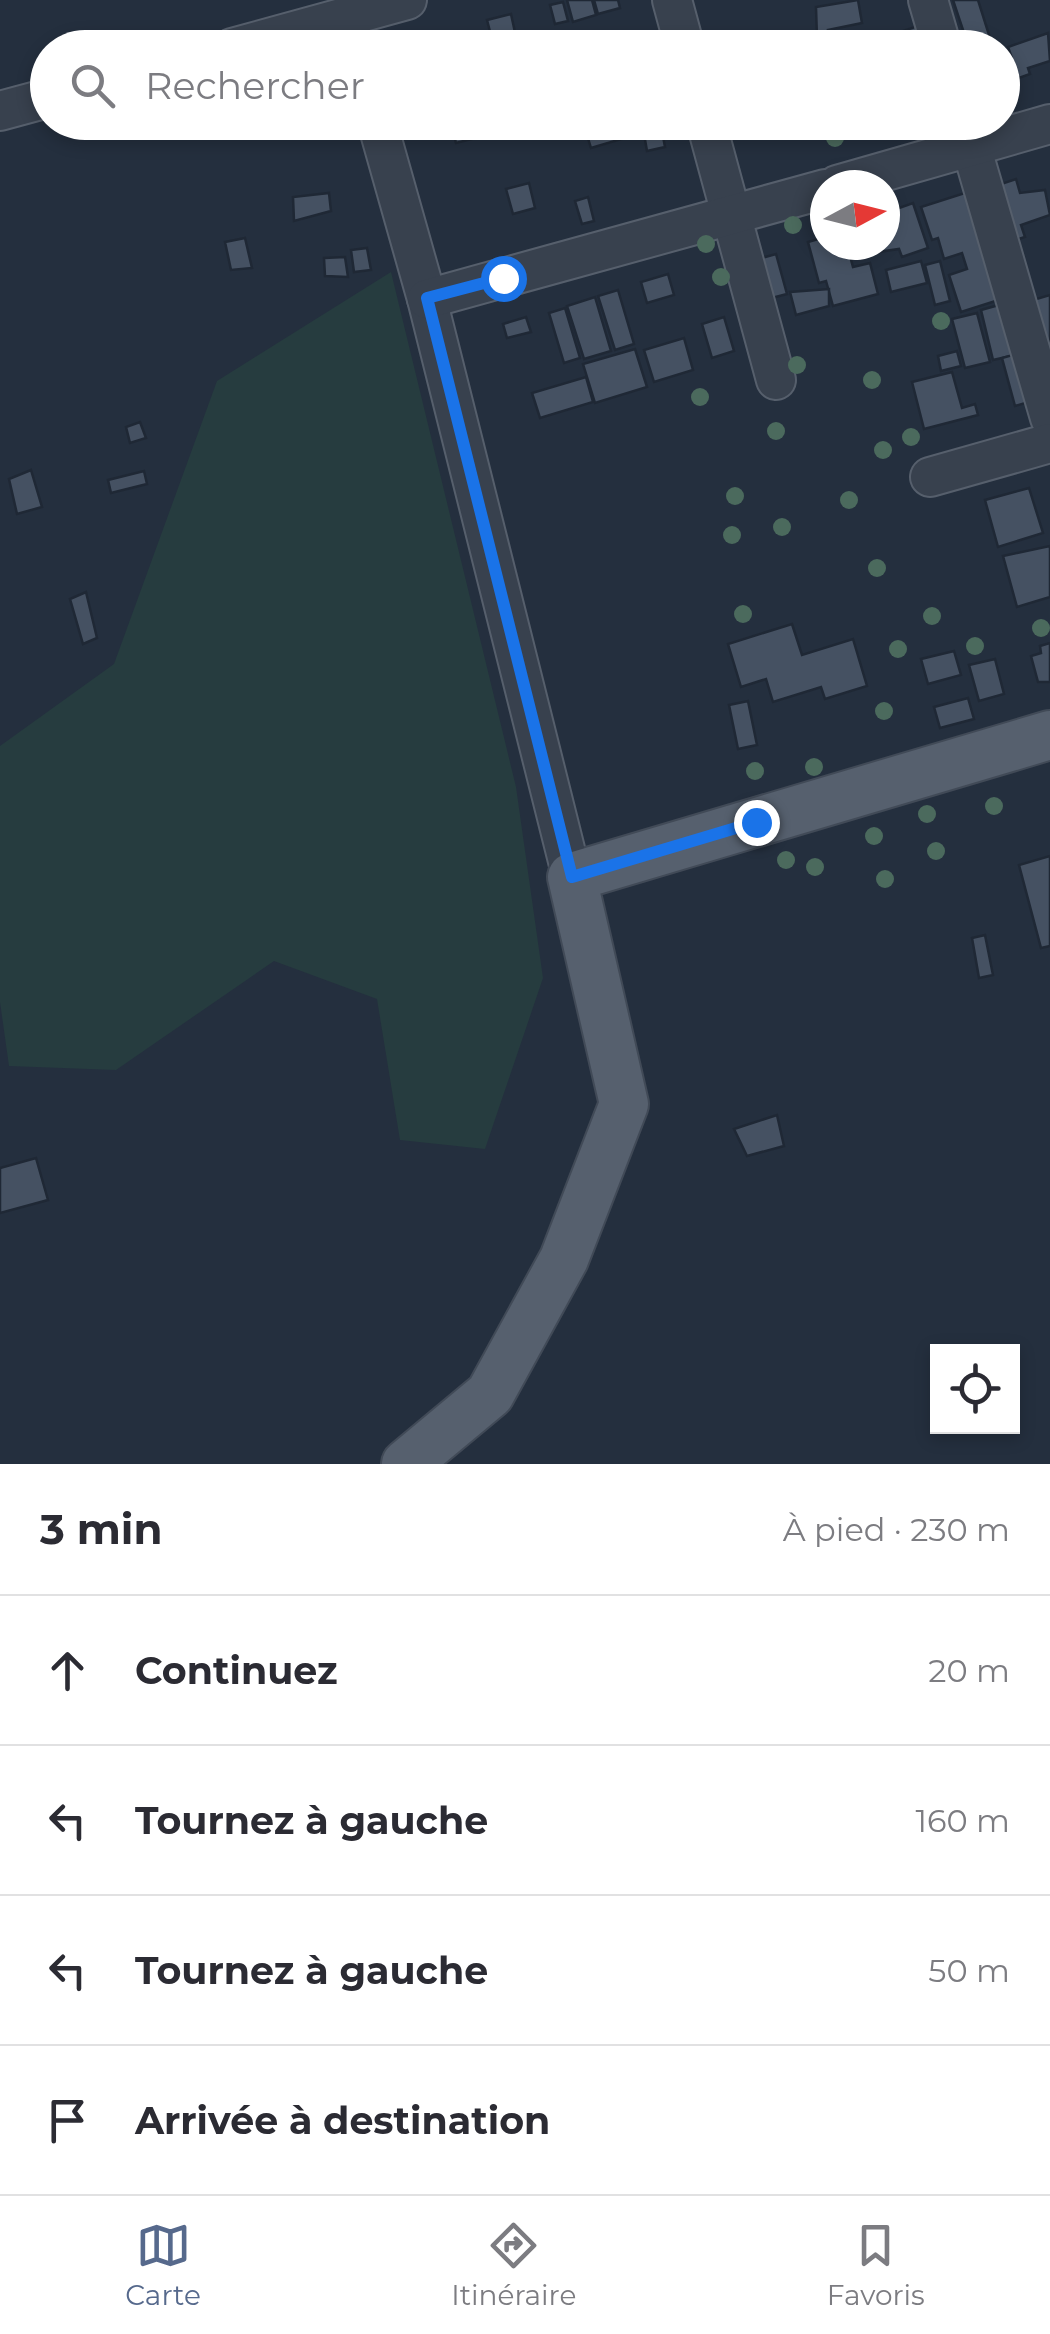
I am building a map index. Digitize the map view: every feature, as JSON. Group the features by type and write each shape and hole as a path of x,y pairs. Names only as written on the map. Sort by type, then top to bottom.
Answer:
{"main road":[{"path":"406,1464 490,1394 564,1259 624,1104 572,877 1050,735"}],"street":[{"path":"310,30 407,0"},
{"path":"672,0 681,30"},
{"path":"928,0 937,30"},
{"path":"0,112 30,103"},
{"path":"1020,128 1050,124"},
{"path":"383,140 427,298 572,877"},
{"path":"711,140 776,380"},
{"path":"875,170 952,140"},
{"path":"969,140 1050,418"},
{"path":"427,298 810,192"},
{"path":"930,477 1050,443"}],"green space":[{"path":"391,272 516,787 543,978 485,1149 400,1140 377,999 274,961 116,1070 9,1066 0,1002 0,746 114,664 217,381"}],"building":[{"path":"567,0 592,0 596,15 573,22"},
{"path":"594,0 618,0 620,8 598,14"},
{"path":"858,0 862,23 817,30 816,7"},
{"path":"953,0 978,0 987,30 963,30"},
{"path":"563,2 568,21 555,24 550,5"},
{"path":"511,14 514,30 490,30 487,20"},
{"path":"1048,33 1050,61 1028,68 1030,74 1020,78 1020,43"},
{"path":"589,140 618,140 591,148"},
{"path":"645,140 664,140 665,147 647,151"},
{"path":"1016,179 1020,193 1045,190 1050,215 1021,225 1025,237 1012,241 995,186"},
{"path":"529,183 535,208 513,214 506,189"},
{"path":"971,191 1005,298 961,312 949,275 967,269 962,253 944,259 938,238 932,240 921,207"},
{"path":"329,193 331,211 294,221 293,197"},
{"path":"588,197 594,221 582,224 575,201"},
{"path":"913,203 928,248 902,257 900,252 900,208"},
{"path":"245,238 252,268 231,270 225,242"},
{"path":"367,248 371,270 354,272 351,250"},
{"path":"776,254 787,294 768,299 758,259"},
{"path":"345,257 348,277 325,276 324,258"},
{"path":"813,260 851,260 853,267 870,263 878,294 833,306 826,281 819,283"},
{"path":"921,261 927,283 891,292 886,270"},
{"path":"940,261 950,301 935,305 925,265"},
{"path":"668,274 674,295 647,303 641,282"},
{"path":"829,289 829,306 796,315 790,292"},
{"path":"618,290 634,344 615,350 598,296"},
{"path":"1050,295 1050,347 1047,348 1033,300"},
{"path":"595,297 611,351 584,359 567,306"},
{"path":"1006,303 1024,353 993,360 981,310"},
{"path":"565,308 580,358 564,363 549,313"},
{"path":"977,313 990,362 965,368 952,319"},
{"path":"526,317 531,332 507,338 503,324"},
{"path":"724,317 734,351 712,358 702,324"},
{"path":"684,338 693,370 654,382 644,350"},
{"path":"635,349 647,387 595,403 583,364"},
{"path":"957,351 961,366 941,371 938,356"},
{"path":"1020,353 1032,401 1015,406 1002,358"},
{"path":"952,372 962,408 975,404 978,415 924,429 912,382"},
{"path":"586,377 593,402 540,418 532,393"},
{"path":"140,422 146,438 130,443 126,427"},
{"path":"31,470 42,507 17,514 9,479"},
{"path":"144,471 147,484 111,493 108,480"},
{"path":"1029,488 1043,533 998,547 985,500"},
{"path":"1050,546 1050,597 1017,607 1003,556"},
{"path":"86,592 97,638 83,644 70,599"},
{"path":"792,624 802,655 853,639 867,686 825,699 821,687 773,702 766,679 741,687 728,644"},
{"path":"1050,643 1050,682 1038,682 1031,656 1041,653 1040,646"},
{"path":"954,651 961,675 928,684 921,659"},
{"path":"995,659 1004,694 979,701 969,665"},
{"path":"968,698 974,719 940,728 934,707"},
{"path":"748,701 757,745 738,749 729,705"},
{"path":"1050,856 1050,946 1041,948 1019,865"},
{"path":"985,935 993,975 979,978 972,938"},
{"path":"777,1115 784,1146 747,1156 734,1129"},
{"path":"36,1158 48,1200 0,1213 0,1168"}],"route":[{"path":"503,278 427,298 572,877 756,822"}]}
